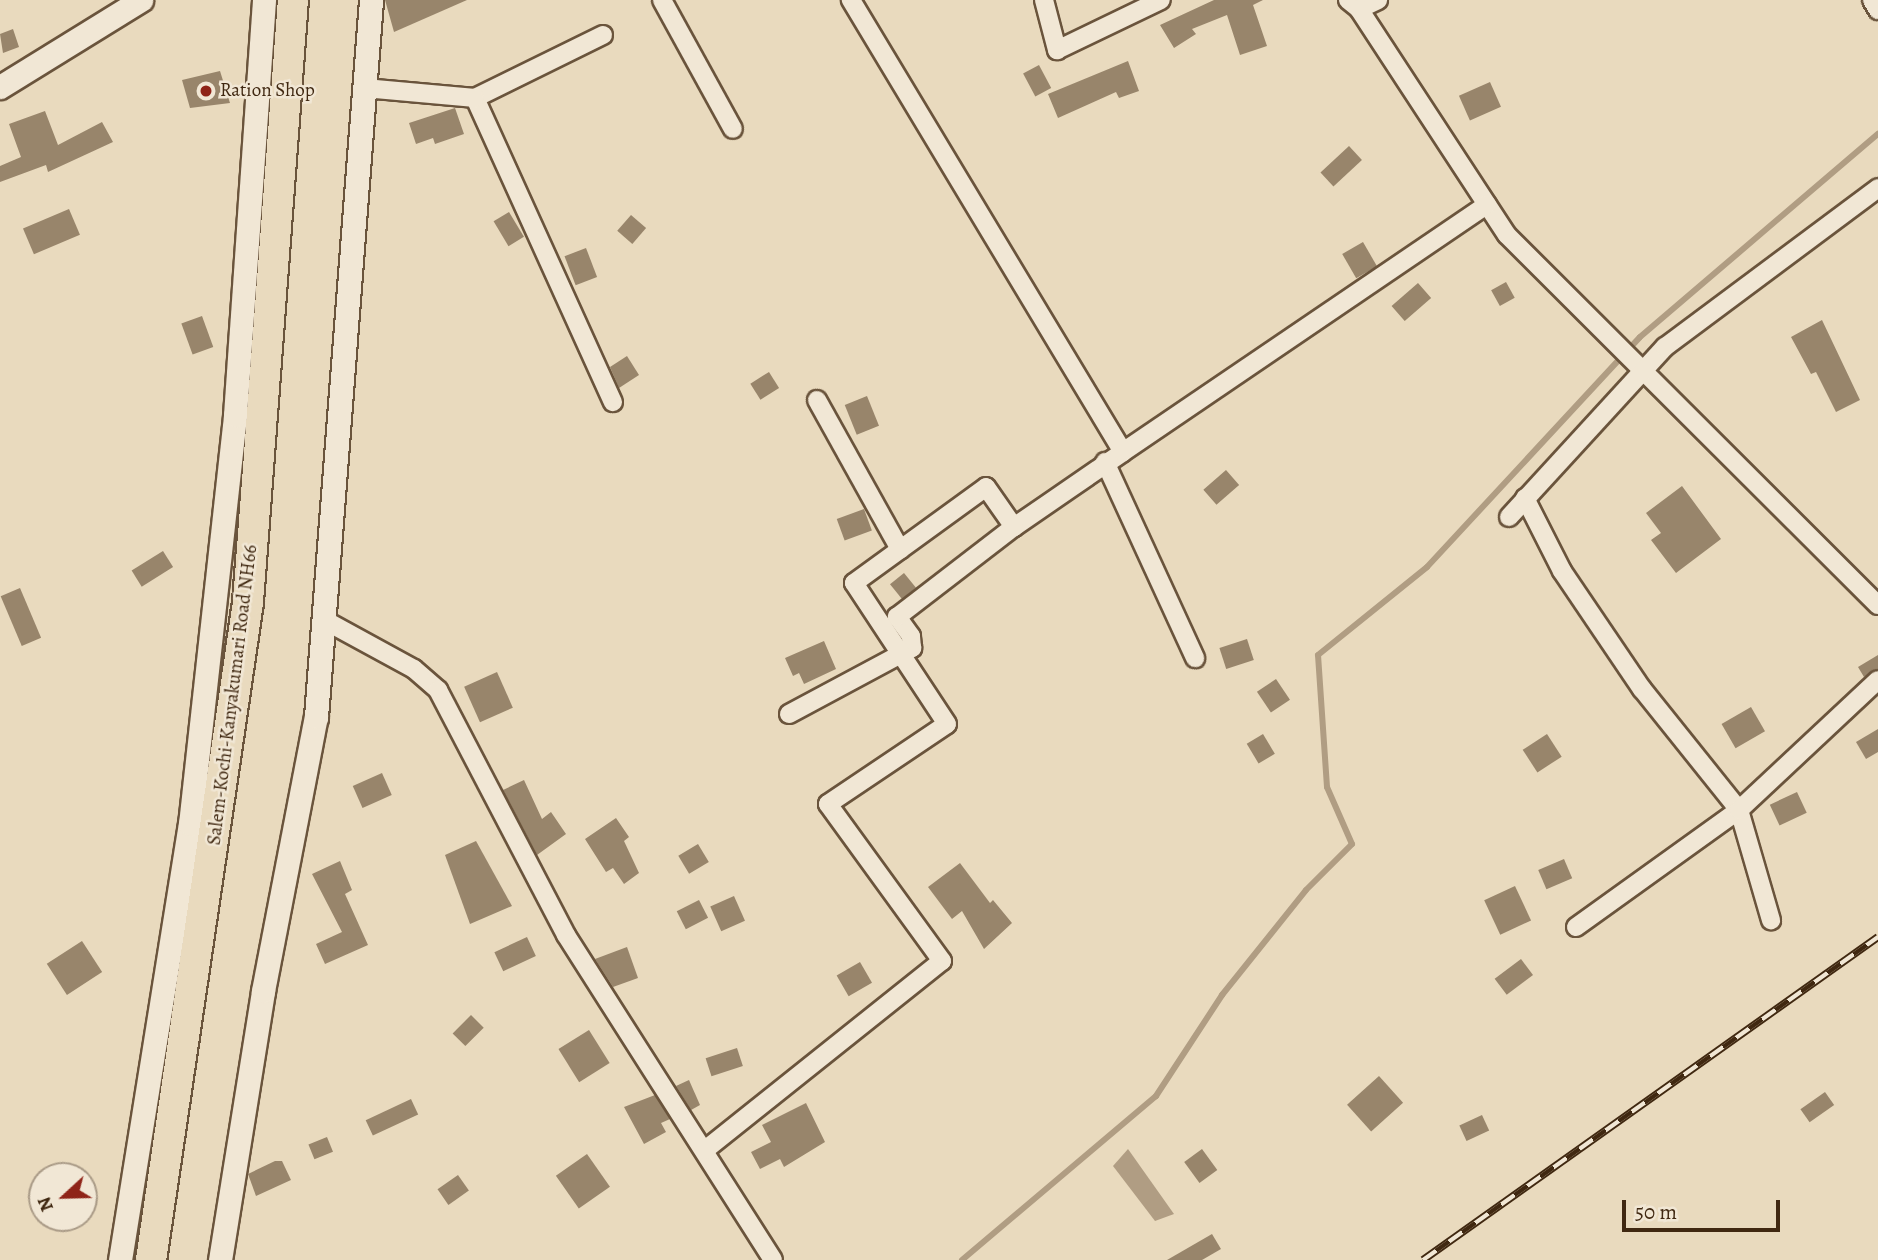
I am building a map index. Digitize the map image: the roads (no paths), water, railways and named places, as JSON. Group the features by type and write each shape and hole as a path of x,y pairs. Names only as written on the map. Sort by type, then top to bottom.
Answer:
{"highway":[{"name":"Salem-Kochi-Kanyakumari Road NH66","path":"151,1260 248,602 293,0"}],"street":[{"path":"0,87 141,0"},
{"path":"120,1260 191,811 235,415 264,0"},
{"path":"220,1260 263,991 316,717 326,621 371,0"},
{"path":"662,0 733,129"},
{"path":"851,0 1123,452"},
{"path":"1046,1 1057,50 1161,0"},
{"path":"1378,0 1354,4 1507,235 1878,605"},
{"path":"1872,0 1878,10"},
{"path":"365,88 475,98 603,36"},
{"path":"475,98 613,402"},
{"path":"1509,517 1665,347 1878,188"},
{"path":"789,714 900,654 913,642 897,617 1014,527 1105,462 1487,205"},
{"path":"817,400 900,549"},
{"path":"1105,462 1195,658"},
{"path":"705,1150 943,961 828,804 947,724 854,583 986,487 1014,527"},
{"path":"1525,499 1562,570 1642,689 1739,810 1771,920"},
{"path":"326,621 414,669 438,690 566,935 773,1260"},
{"path":"1576,927 1739,810 1878,680"}],"waterway":[{"path":"962,1260 1156,1096 1222,995 1306,890 1352,844 1327,787 1318,655 1427,567 1640,337 1878,134"}],"railway":[{"path":"1423,1260 1878,937"}],"place":[{"name":"Ration Shop","path":"206,91"}]}
